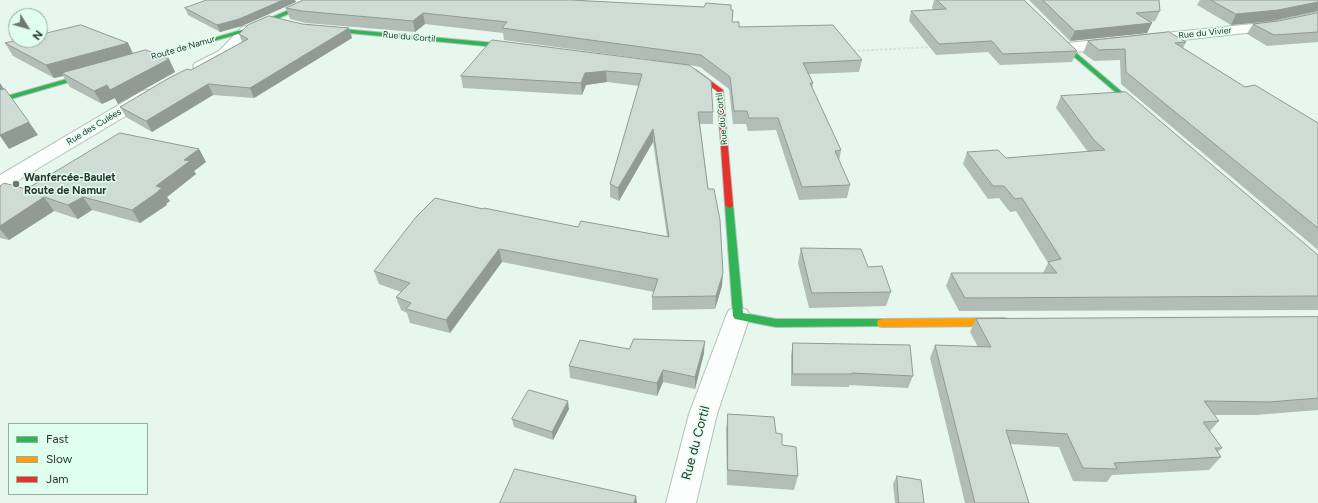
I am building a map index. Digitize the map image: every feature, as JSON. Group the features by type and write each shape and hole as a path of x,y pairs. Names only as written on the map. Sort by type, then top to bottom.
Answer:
{"street":[{"name":"Route de Namur","path":"120,66 247,30 317,0"},
{"path":"1019,0 1067,48 1151,120"},
{"name":"Rue du Vivier","path":"1067,48 1272,26 1318,16"},
{"path":"272,20 286,23"},
{"name":"Rue du Cortil","path":"314,29 530,49"},
{"path":"186,74 224,54 247,30"},
{"name":"Rue du Cortil","path":"675,69 694,71 720,90 738,316 702,414 681,503"},
{"path":"0,100 105,71"},
{"name":"Rue des Culées","path":"0,183 160,88"},
{"path":"738,316 776,323 1015,322"}],"path":[{"path":"852,52 931,47"}],"building":[{"path":"207,0 283,0 239,19 217,25 185,8"},
{"path":"304,0 571,0 704,7 706,3 731,5 731,10 733,10 732,22 739,22 739,27 833,25 862,60 803,63 813,83 810,83 841,150 835,151 850,185 802,187 778,118 749,118 747,111 734,111 730,77 701,55 502,28 507,22 423,13 413,21 302,11 286,8"},
{"path":"937,0 1024,0 1077,51 1003,54 992,41 939,44 911,11 946,9"},
{"path":"1043,0 1159,0 1160,11 1136,13 1152,23 1075,31"},
{"path":"1211,0 1318,0 1318,2 1278,10 1236,14"},
{"path":"1318,13 1318,32 1274,35 1253,24 1278,21"},
{"path":"269,16 302,24 349,28 250,88 208,84 146,121 120,107 169,78 187,69 191,70 248,39 239,34 248,25"},
{"path":"81,25 128,43 46,65 14,48 48,48 48,33"},
{"path":"1169,32 1186,42 1175,43 1245,87 1255,85 1318,123 1318,228 1126,72 1125,49 1099,50 1088,41"},
{"path":"492,40 689,65 711,81 713,112 698,112 708,189 714,189 720,220 723,273 716,296 652,297 658,279 499,249 446,320 406,309 411,303 396,297 410,283 374,271 416,217 435,198 483,209 578,227 581,221 669,237 653,129 618,188 610,184 642,74 606,71 585,73 581,83 461,76"},
{"path":"146,50 169,59 110,90 107,85 94,91 62,73"},
{"path":"5,89 29,122 0,135 0,90"},
{"path":"1126,92 1318,255 1318,296 965,298 951,273 1057,273 1048,262 1061,259 1022,198 1015,199 1004,186 993,186 967,152 998,150 1006,158 1105,150 1094,140 1061,96"},
{"path":"120,133 199,149 184,160 190,161 156,186 162,188 159,191 132,210 83,197 68,205 44,197 0,226 0,186 4,183 26,189"},
{"path":"801,248 861,249 868,267 882,266 891,292 812,293"},
{"path":"1318,317 1318,398 1269,402 1204,401 1219,421 1203,422 1222,448 1215,448 1221,457 1114,463 1117,469 1083,468 1067,434 1006,430 1029,503 975,503 935,345 991,347 976,319"},
{"path":"634,339 705,341 695,377 663,370 657,383 569,366 580,340 629,349"},
{"path":"793,343 910,345 913,376 852,373 793,374"},
{"path":"529,390 568,401 552,432 512,419"},
{"path":"728,414 774,417 776,433 782,434 782,445 796,447 798,476 728,470"},
{"path":"515,469 636,496 634,503 500,503"},
{"path":"897,476 921,480 924,503 899,503"}],"traffic: fast":[{"path":"130,63 247,30 317,0"},
{"path":"1019,0 1067,48 1141,111"},
{"path":"320,29 517,47"},
{"path":"0,100 95,73"},
{"path":"729,205 738,316 776,323 882,323"}],"traffic: slow":[{"path":"882,323 1004,322"}],"traffic: jam":[{"path":"686,70 694,71 720,90 729,205"}],"place":[{"name":"Wanfercée-Baulet Route de Namur","path":"16,184"}]}
